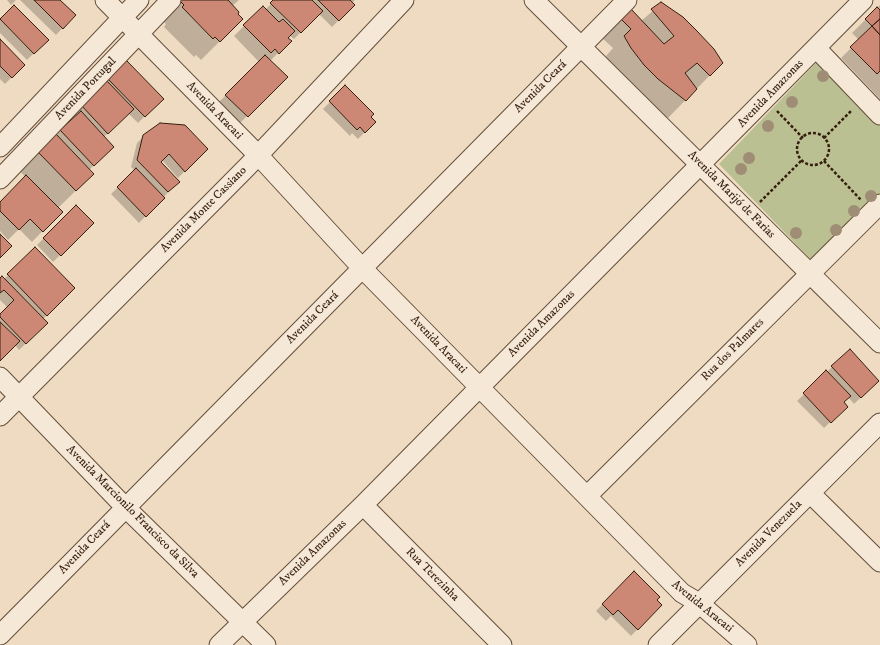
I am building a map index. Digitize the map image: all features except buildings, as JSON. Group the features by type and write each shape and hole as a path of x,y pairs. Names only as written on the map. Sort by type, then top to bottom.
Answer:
{"street":[{"name":"Avenida Aracati","path":"105,0 258,155 362,268 682,593 699,603 747,645"},
{"name":"Avenida Portugal","path":"0,147 139,0"},
{"name":"Avenida Portugal","path":"0,178 171,0"},
{"name":"Avenida Monte Cassiano","path":"0,416 258,155 404,0"},
{"name":"Avenida Marijó de Farias","path":"534,0 880,343"},
{"name":"Avenida Ceará","path":"0,635 627,0"},
{"name":"Avenida Amazonas","path":"219,645 363,505 478,387 701,165 863,0"},
{"path":"816,48 880,115"},
{"name":"Rua dos Palmares","path":"587,496 810,273 872,203"},
{"name":"Avenida Marcionilo Francisco da Silva","path":"0,377 125,507 266,645"},
{"name":"Avenida Venezuela","path":"658,645 880,423"},
{"path":"810,493 880,562"},
{"name":"Rua Terezinha","path":"363,505 502,645"}],"path":[{"path":"824,138 855,108"},
{"path":"776,111 803,138"},
{"path":"815,134 824,138 828,142 829,152 824,161 820,164 811,165 802,160 798,150 798,145 803,138 815,134"},
{"path":"760,202 802,160"},
{"path":"824,161 872,203"}],"green space":[{"path":"818,61 880,125 880,197 813,262 719,164"}]}
